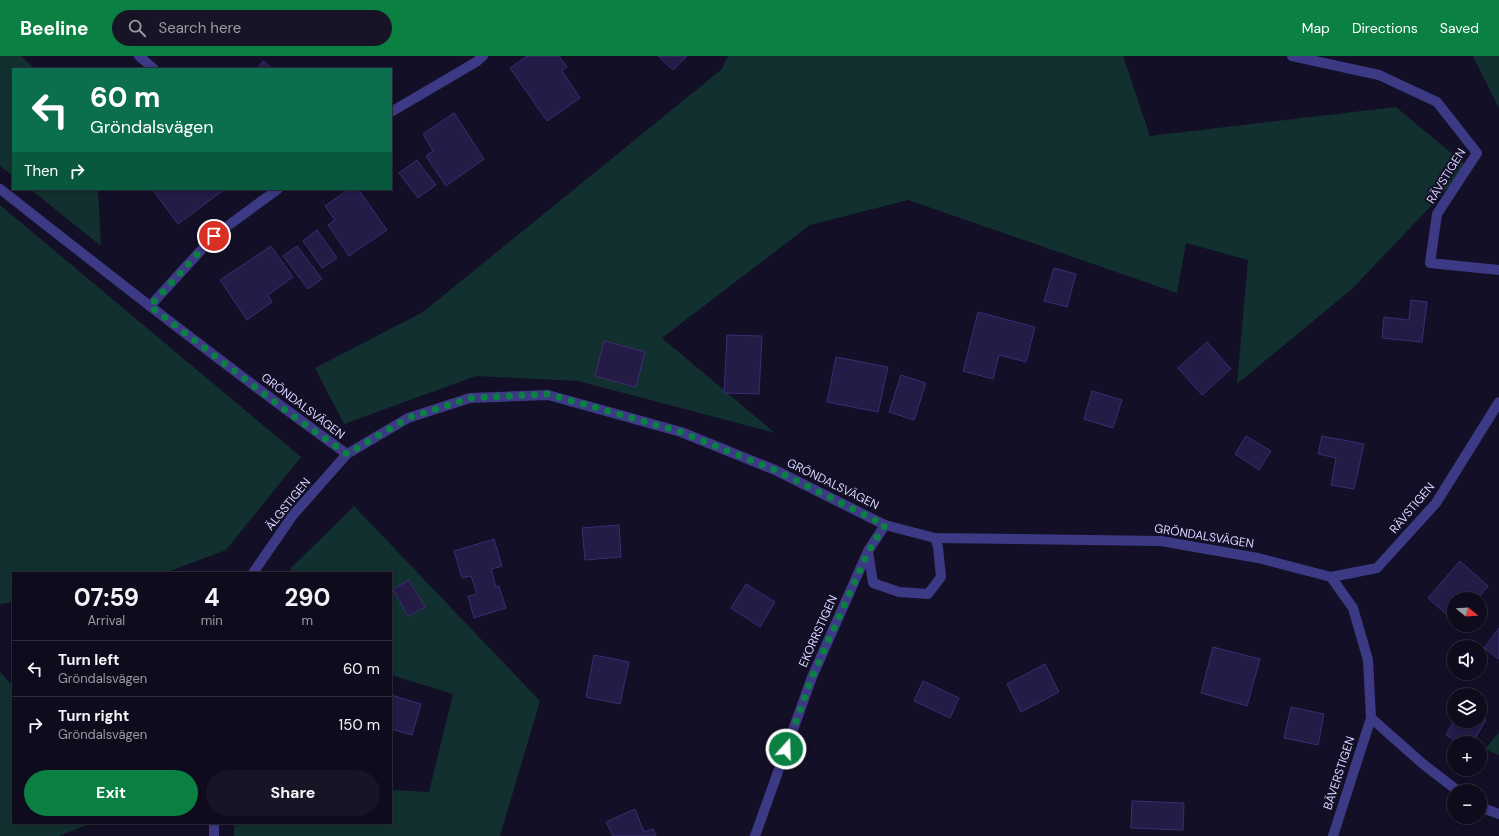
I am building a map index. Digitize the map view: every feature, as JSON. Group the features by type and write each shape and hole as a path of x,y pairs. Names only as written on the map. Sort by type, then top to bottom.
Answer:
{"street":[{"path":"139,56 153,68"},
{"path":"392,111 476,62 483,56"},
{"name":"RÄVSTIGEN","path":"1292,56 1379,75 1436,102 1477,153 1437,214 1430,263 1499,270"},
{"name":"GRÖNDALSVÄGEN","path":"0,189 293,416 347,454 408,418 470,398 548,394 681,432 775,470 885,525 935,538 1161,540 1258,558 1331,577"},
{"path":"150,306 214,236 277,190"},
{"name":"RÄVSTIGEN","path":"1331,577 1377,568 1436,503 1499,402"},
{"name":"ÄLGSTIGEN","path":"254,572 293,515 347,454"},
{"name":"EKORRSTIGEN","path":"755,836 812,677 868,552 885,525"},
{"path":"868,552 873,583 900,592 928,594 942,578 938,547 935,538"},
{"path":"1331,577 1353,608 1368,660 1371,718 1423,764 1449,784"},
{"name":"BÄVERSTIGEN","path":"1333,836 1371,718"},
{"path":"1487,810 1499,814"},
{"path":"214,824 214,836"}],"green space":[{"path":"0,56 21,56 34,68 12,68 12,175 0,166"},
{"path":"728,56 1123,56 1150,136 1396,107 1468,167 1352,289 1237,384 1248,260 1186,243 1177,293 908,200 810,225 662,338 775,433 578,381 476,376 344,424 315,368 423,312 722,69"},
{"path":"1473,56 1499,56 1499,108"},
{"path":"31,190 98,190 101,246"},
{"path":"0,205 301,457 226,550 168,572 12,572 12,602 0,604"},
{"path":"354,506 540,701 500,836 234,836 234,824 392,824 392,790 429,792 453,694 392,675 392,572 290,572 292,567"},
{"path":"0,672 12,685 12,824 89,824 59,836 0,836"},
{"path":"1499,732 1499,755 1487,750 1487,747"}],"building":[{"path":"527,56 559,56 567,67 562,71 580,98 547,121 510,68"},
{"path":"658,56 687,56 673,70"},
{"path":"263,61 272,68 258,68"},
{"path":"454,113 484,159 446,186 426,156 433,151 423,134"},
{"path":"417,160 436,185 418,198 399,173"},
{"path":"153,190 224,190 178,224"},
{"path":"348,190 359,190 387,230 349,256 328,225 335,220 325,206"},
{"path":"317,230 337,258 322,268 303,241"},
{"path":"271,246 293,277 268,295 272,302 247,320 220,280"},
{"path":"297,246 322,279 308,289 283,256"},
{"path":"1054,268 1076,274 1067,307 1044,301"},
{"path":"1411,300 1427,302 1422,342 1382,338 1384,317 1409,320"},
{"path":"978,312 1035,327 1026,362 999,355 993,379 963,371"},
{"path":"727,335 762,336 759,394 724,393"},
{"path":"604,341 645,352 636,387 595,376"},
{"path":"1207,342 1231,369 1202,395 1178,368"},
{"path":"836,357 888,367 878,412 827,402"},
{"path":"901,375 926,383 914,420 889,412"},
{"path":"1092,391 1122,400 1113,428 1084,419"},
{"path":"1246,436 1271,451 1259,470 1235,454"},
{"path":"1322,436 1364,444 1354,489 1331,485 1336,458 1318,454"},
{"path":"619,525 621,557 585,560 582,528"},
{"path":"494,539 502,566 491,569 496,587 499,586 506,608 474,618 468,596 477,594 471,576 462,578 454,551"},
{"path":"1460,561 1488,586 1483,592 1447,592 1447,615 1428,598"},
{"path":"409,580 425,607 408,616 393,589"},
{"path":"746,584 775,602 760,627 731,608"},
{"path":"1499,628 1499,659 1487,650 1487,644"},
{"path":"1213,647 1260,659 1247,706 1201,693"},
{"path":"594,655 629,662 620,704 586,697"},
{"path":"1045,664 1059,692 1021,712 1007,684"},
{"path":"923,681 959,698 950,718 914,701"},
{"path":"392,695 421,704 412,735 392,729"},
{"path":"1291,707 1324,714 1318,745 1284,738"},
{"path":"1450,728 1481,728 1476,736 1446,735"},
{"path":"1132,801 1184,803 1183,830 1131,828"},
{"path":"635,809 644,832 653,829 656,836 613,836 606,822"}],"route":[{"path":"214,236 150,306 293,416 347,454 408,418 470,398 548,394 681,432 775,470 885,525 868,552 812,677 786,749"}]}
